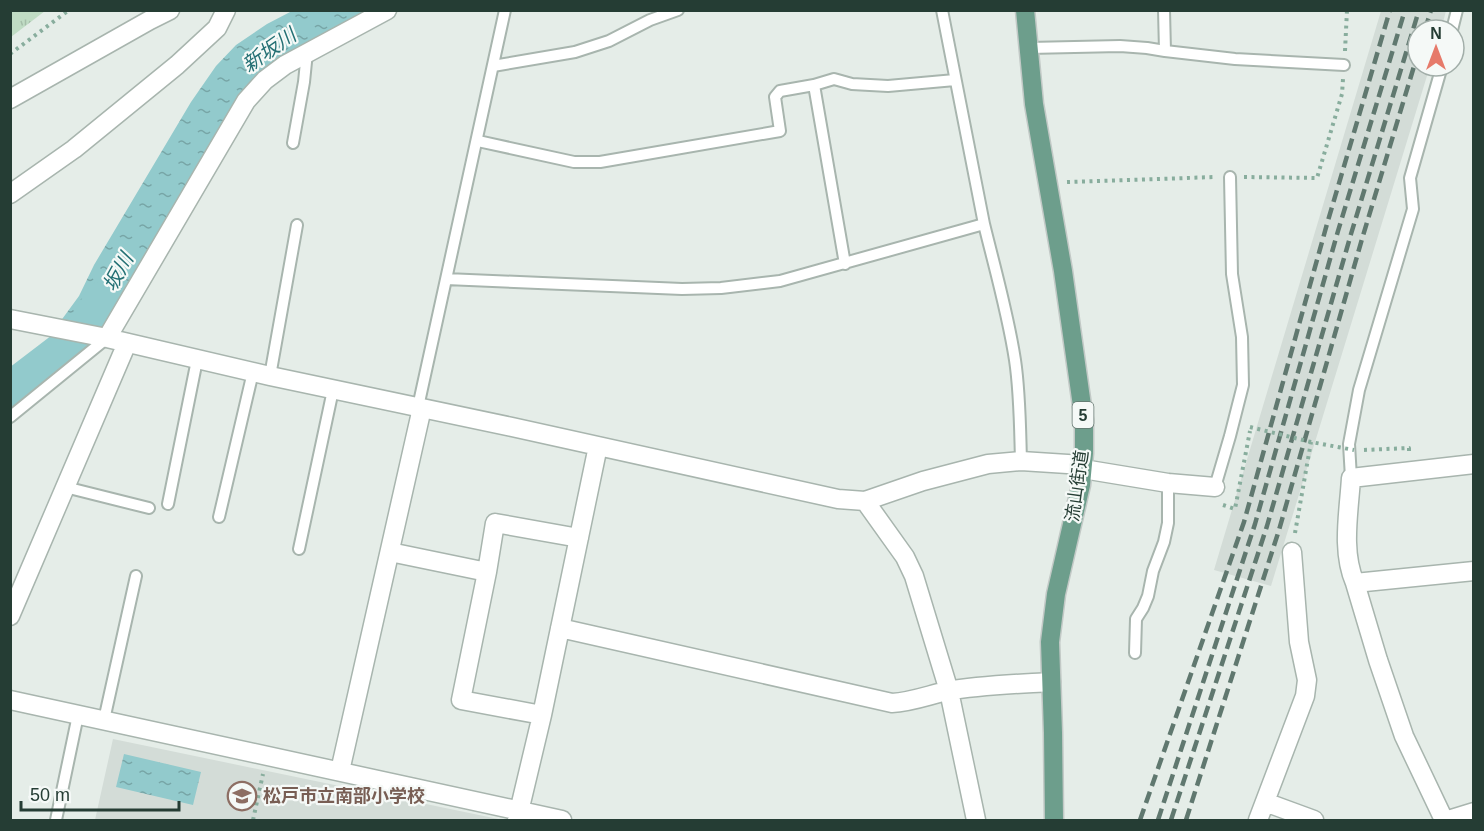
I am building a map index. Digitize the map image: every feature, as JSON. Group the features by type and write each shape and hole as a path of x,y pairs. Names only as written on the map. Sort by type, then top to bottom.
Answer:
{"main road":[{"name":"流山街道","path":"1025,10 1034,104 1063,271 1084,420 1081,485 1056,594 1050,642 1054,820"}],"street":[{"path":"10,99 170,10"},
{"path":"10,194 74,149 177,65 217,28 226,10"},
{"path":"107,338 246,101 265,80 285,65 387,10"},
{"path":"16,322 107,338 196,360 838,499 865,501 955,472 988,464 1021,461 1083,467 1168,483 1215,487"},
{"path":"10,616 127,343"},
{"path":"340,771 390,552 420,407"},
{"path":"518,816 542,714 598,446"},
{"path":"1473,464 1351,478 1347,541 1351,572 1404,736 1446,820 1473,813"},
{"path":"865,501 905,557 914,576 949,691 976,820"},
{"path":"542,714 461,700 488,572 495,524 579,538"},
{"path":"390,552 488,572"},
{"path":"1258,820 1305,696 1307,680 1299,642 1293,627 1292,552"},
{"path":"1355,583 1473,571"},
{"path":"560,628 892,703 949,691 1051,682"},
{"path":"10,700 340,771 518,816 562,820"},
{"path":"1265,802 1314,820"}],"lane":[{"path":"420,407 505,10"},
{"path":"494,66 575,52 609,41 650,20 678,10"},
{"path":"942,10 984,224 1010,332 1019,404 1021,461"},
{"path":"1164,10 1165,51"},
{"path":"1029,48 1120,46 1235,59 1344,65"},
{"path":"293,143 307,52"},
{"path":"1351,478 1350,444 1359,390 1413,209 1410,178 1439,78"},
{"path":"478,141 574,162 600,162 780,131 775,97 780,91 834,79 852,84 888,86 955,80"},
{"path":"814,84 845,264"},
{"path":"1215,487 1243,385 1242,337 1232,274 1230,177"},
{"path":"446,279 682,289 780,282 984,224"},
{"path":"219,517 261,374 297,225"},
{"path":"10,417 107,338"},
{"path":"168,504 196,360"},
{"path":"299,549 333,390"},
{"path":"1135,653 1136,619 1148,596 1168,524 1168,483"},
{"path":"65,487 148,508"},
{"path":"104,720 136,576"},
{"path":"56,820 78,714"}],"path":[{"path":"10,54 69,10"},
{"path":"1048,183 1230,177 1317,178 1342,94 1347,10"},
{"path":"1250,427 1354,450"},
{"path":"1292,552 1311,442"},
{"path":"253,820 267,755"}],"shaded area":[{"path":"1381,11 1446,11 1444,18 1406,18 1406,78 1426,78 1271,586 1214,570"},
{"name":"松戸市立南部小学校","path":"113,739 503,820 95,820"}],"green space":[{"path":"11,10 45,10 45,11 11,37"}],"water":[{"name":"新坂川","path":"292,11 370,11 295,49 270,66 240,95 105,326 98,330 92,343 49,337 79,296 94,265 191,102 216,66 236,45 267,24"},
{"path":"124,754 201,772 193,805 116,787"}],"waterway":[{"name":"坂川","path":"10,391 82,336 103,300"}],"railway":[{"path":"1140,820 1244,522 1327,224 1390,10"},
{"path":"1158,820 1255,524 1338,231 1405,10"},
{"path":"1171,820 1267,526 1351,234 1419,10"},
{"path":"1429,18 1431,10"},
{"path":"1186,820 1279,530 1410,78"}],"place":[{"name":"松戸市立南部小学校","path":"242,796"}]}
